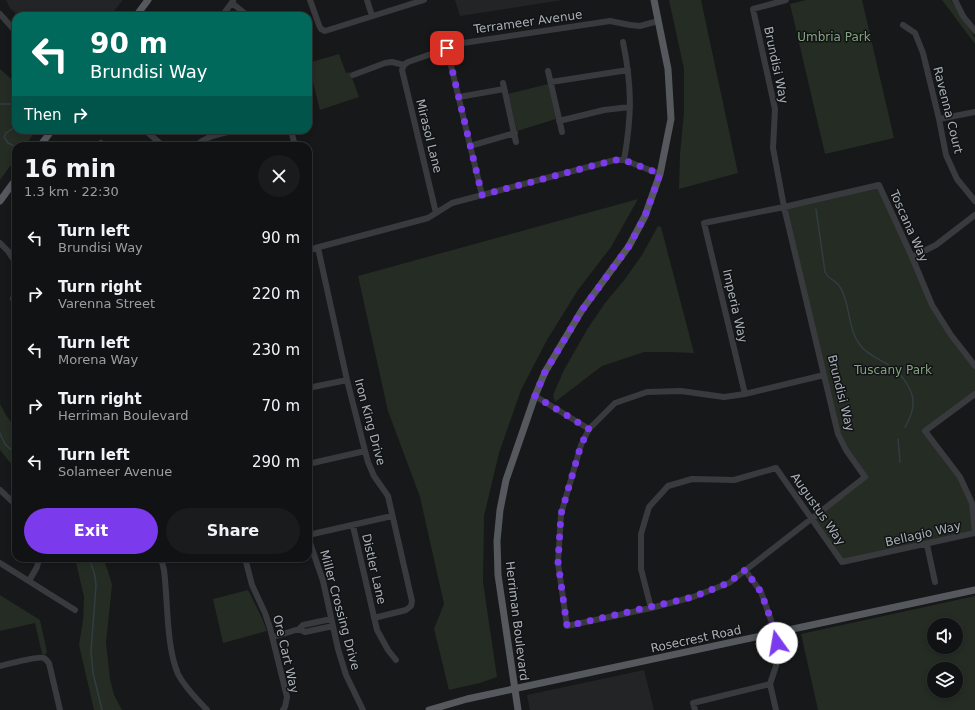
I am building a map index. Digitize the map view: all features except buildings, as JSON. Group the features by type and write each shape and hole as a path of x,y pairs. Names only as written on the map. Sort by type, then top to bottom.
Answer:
{"main road":[{"path":"139,12 148,0"},
{"name":"Herriman Boulevard","path":"518,710 498,575 497,541 500,510 506,480 535,396 545,372 582,310 629,246 645,216 660,174 671,119 668,69 654,0"},
{"path":"0,201 12,184"},
{"name":"Rosecrest Road","path":"429,710 467,699 776,634 975,590"}],"street":[{"path":"310,0 319,26 325,31 424,0"},
{"path":"367,0 372,16"},
{"name":"Brundisi Way","path":"589,429 581,445 561,514 558,562 567,626 651,608 693,597 728,583 865,477 846,450 838,434 784,207 773,148 775,109 753,9 786,0"},
{"path":"955,0 973,23 975,31"},
{"path":"225,12 233,2 244,12"},
{"path":"0,14 12,28"},
{"name":"Terrameer Avenue","path":"404,65 408,62 463,43 610,21 640,26 658,21"},
{"name":"Ravenna Court","path":"903,25 915,33 923,53 946,154 957,179 975,201"},
{"path":"623,42 628,70 630,107 629,130 624,160"},
{"path":"447,48 482,195"},
{"path":"353,75 385,63 392,62 404,65"},
{"name":"Mirasol Lane","path":"404,65 402,70 436,213"},
{"path":"551,82 628,70"},
{"path":"548,71 562,132"},
{"path":"459,97 504,86 516,142"},
{"path":"559,121 604,110 630,107"},
{"path":"939,119 975,112"},
{"path":"470,146 515,133"},
{"path":"150,134 158,142"},
{"path":"200,142 221,134"},
{"path":"312,249 428,218 452,203 595,164 615,160 624,160 660,174"},
{"name":"Toscana Way","path":"704,224 879,185 932,305 951,335 975,366"},
{"path":"912,257 936,245 975,215"},
{"name":"Imperia Way","path":"704,224 745,394"},
{"path":"0,243 8,250 12,256"},
{"name":"Iron King Drive","path":"318,248 347,380 368,462 374,476 388,496 412,601 411,606 406,610 374,618"},
{"path":"535,396 589,429 615,403 647,392 681,391 724,397 745,394 824,376"},
{"path":"312,387 347,380"},
{"name":"Bellagio Way","path":"842,562 927,545 975,533 972,502 960,477 925,431 975,394"},
{"path":"312,463 365,450"},
{"name":"Augustus Way","path":"651,608 641,569 641,534 649,507 668,486 692,479 734,480 776,468 842,562"},
{"path":"0,490 12,501"},
{"path":"312,535 392,516"},
{"name":"Distler Lane","path":"353,526 377,630 388,650 396,660"},
{"path":"927,545 935,582"},
{"name":"Miller Crossing Drive","path":"312,548 346,675 363,710"},
{"path":"29,581 38,562"},
{"path":"162,562 165,577 174,660 179,675 185,686 207,710"},
{"name":"Ore Cart Way","path":"245,562 252,585 266,613 273,637 286,697 284,710"},
{"path":"0,563 75,610"},
{"path":"745,570 761,592 776,634 778,650 777,663 770,684 776,710"},
{"path":"273,637 299,630 305,632 332,622"},
{"path":"0,666 33,659 46,659 49,663 60,710"},
{"path":"695,710 693,703 770,684"}],"shaded area":[{"path":"6,0 123,0 113,12 14,12"},
{"path":"455,0 563,0 460,16"},
{"path":"644,670 654,710 530,710 527,695"}],"green space":[{"path":"669,0 701,0 738,173 679,189 680,154 684,112 684,69"},
{"name":"Umbria Park","path":"806,0 862,0 894,138 825,154 790,4"},
{"path":"942,0 951,0 975,38 975,44"},
{"path":"339,54 346,73 350,72 359,97 320,110 312,79 312,62"},
{"path":"0,69 12,80 12,134 33,134 28,142 12,142 12,164 0,180"},
{"path":"548,84 556,119 517,131 508,94"},
{"name":"Tuscany Park","path":"879,185 932,305 975,366 975,394 926,431 960,477 972,503 975,533 842,562 812,519 865,477 838,434 784,207"},
{"path":"638,199 611,247 578,290 547,340 521,390 499,453 484,516 483,582 497,677 480,683 449,690 434,629 444,604 420,497 388,411 358,276"},
{"path":"658,226 661,227 694,353 644,352 602,366 555,402 553,395 564,370 588,328 605,303 642,255"},
{"path":"0,404 12,423 12,465 0,450"},
{"path":"76,562 105,562 112,585 106,643 110,679 114,695 122,710 94,710 79,645 83,620 84,597"},
{"path":"248,590 267,631 223,643 213,599"},
{"path":"0,595 40,620 47,652 45,655 42,654 35,623 0,631"},
{"path":"975,596 975,710 818,710 801,634"}],"waterway":[{"path":"0,104 12,104"},
{"path":"12,129 6,133 4,137 8,143 12,145"},
{"path":"816,209 825,272 828,277 840,287 846,301 856,338 866,352 894,369 906,382 909,388 913,399 913,404 905,427"},
{"path":"0,433 6,445 12,450"},
{"path":"898,439 900,462"},
{"path":"90,562 94,571 96,582 91,651 93,673 102,710"}],"route":[{"path":"447,48 482,195 595,164 615,160 624,160 660,174 645,216 629,246 582,310 545,372 535,396 589,429 581,445 561,514 558,562 567,626 651,608 693,597 728,583 745,570 761,592 770,614 777,643"}]}
